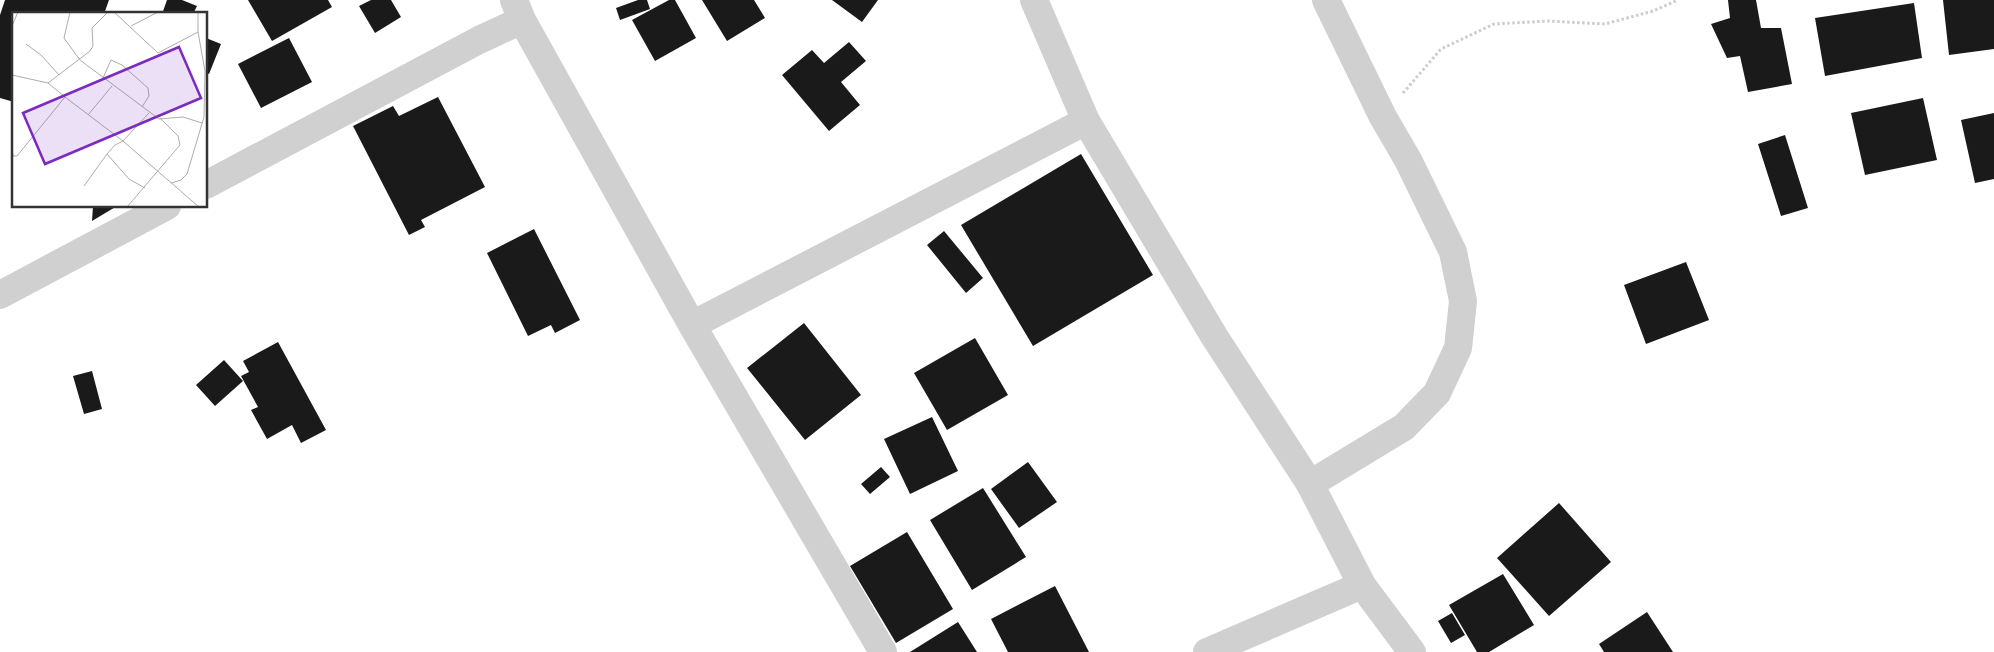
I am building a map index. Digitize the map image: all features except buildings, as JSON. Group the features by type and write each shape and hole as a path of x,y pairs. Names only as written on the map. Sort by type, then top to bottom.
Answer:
{"street":[{"path":"1034,0 1086,121 1214,336 1310,484 1362,585 1412,652"},
{"path":"1310,484 1404,427 1437,393 1458,348 1463,301 1453,252 1326,0"},
{"path":"208,184 479,40 518,10 692,325 883,652"},
{"path":"692,325 1086,121"},
{"path":"0,296 163,208"},
{"path":"1207,652 1362,585"}],"path":[{"path":"1383,116 1441,49 1494,24 1548,21 1604,24 1653,11 1678,0"}]}
